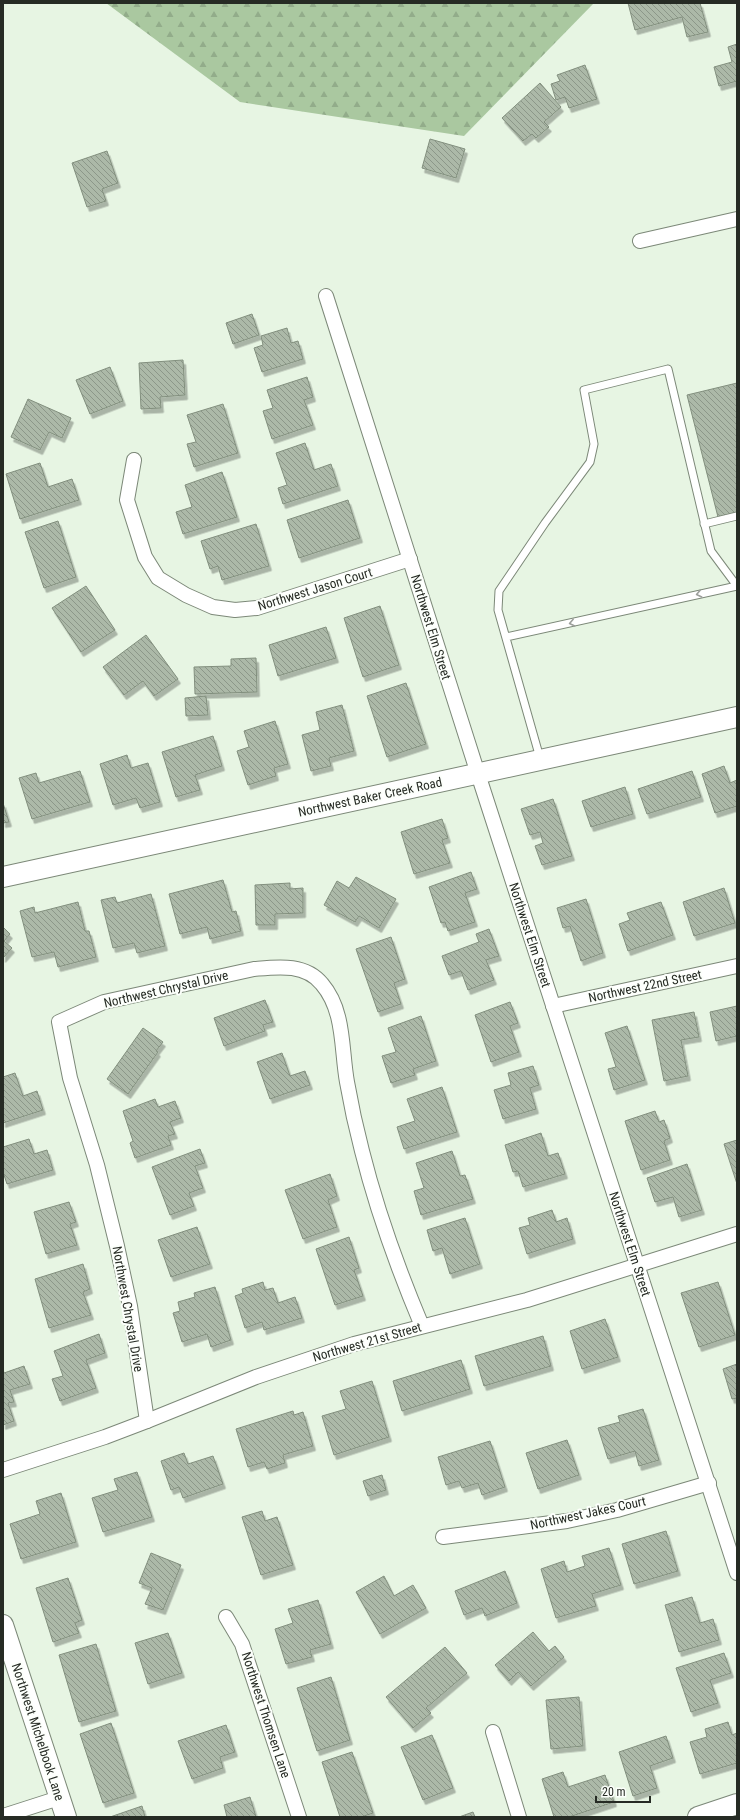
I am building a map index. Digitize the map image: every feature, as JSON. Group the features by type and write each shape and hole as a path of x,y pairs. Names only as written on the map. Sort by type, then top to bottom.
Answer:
{"main road":[{"name":"Northwest Baker Creek Road","path":"3,877 737,717"},
{"name":"Northwest Michelbook Lane","path":"3,1625 66,1817"},
{"path":"698,1817 737,1804"}],"street":[{"path":"640,241 737,219"},
{"name":"Northwest Elm Street","path":"326,296 478,774 737,1573"},
{"name":"Northwest Jason Court","path":"134,460 127,500 145,557 158,578 186,595 213,607 235,610 257,608 410,559"},
{"name":"Northwest 22nd Street","path":"553,1006 737,966"},
{"name":"Northwest Chrystal Drive","path":"147,1421 130,1306 119,1254 97,1165 70,1078 59,1022 104,1002 254,969 279,967 292,968 307,972 321,983 331,998 338,1016 347,1081 355,1120 384,1229 422,1326"},
{"name":"Northwest 21st Street","path":"3,1470 147,1421 256,1376 354,1344 527,1300 637,1267 737,1234"},
{"name":"Northwest Jakes Court","path":"443,1537 567,1521 617,1510 708,1483"},
{"name":"Northwest Thomsen Lane","path":"226,1617 242,1644 299,1817"},
{"path":"492,1732 519,1817"},
{"path":"3,1816 59,1798"}],"lane":[{"path":"506,638 737,586 721,567 711,550 668,369 584,390 594,444 590,462 545,523 499,591 498,610 540,760"},
{"path":"704,524 737,516"}],"green space":[{"path":"106,3 594,3 464,136 240,102"}],"building":[{"path":"628,3 700,3 708,32 687,37 682,17 635,30"},
{"path":"737,44 737,81 719,86 714,67 732,62 728,47"},
{"path":"585,65 597,99 569,108 565,97 556,100 551,84 560,81 557,75"},
{"path":"540,83 561,107 544,122 549,127 536,138 532,134 523,141 502,118"},
{"path":"430,139 465,149 456,178 422,168"},
{"path":"107,151 118,183 102,189 106,201 87,207 72,163"},
{"path":"252,314 259,335 233,344 226,323"},
{"path":"287,328 291,343 298,341 303,359 262,372 254,348 263,345 261,336"},
{"path":"183,360 185,395 160,397 161,408 141,409 139,363"},
{"path":"110,367 123,401 90,414 76,380"},
{"path":"307,377 313,397 304,400 313,425 272,439 263,411 273,408 267,390"},
{"path":"737,383 737,512 718,517 687,395"},
{"path":"28,399 71,418 62,438 49,432 40,450 11,437"},
{"path":"223,404 238,453 194,467 187,444 196,442 187,415"},
{"path":"305,443 314,470 331,464 338,486 283,504 278,488 287,485 276,453"},
{"path":"40,463 48,487 72,479 79,500 20,519 6,474"},
{"path":"222,472 237,517 183,534 176,512 192,507 185,485"},
{"path":"348,500 360,538 299,558 287,520"},
{"path":"58,521 76,577 44,588 25,532"},
{"path":"256,524 269,566 222,580 218,566 210,569 201,541"},
{"path":"86,586 115,630 81,652 52,608"},
{"path":"380,606 399,665 363,677 344,618"},
{"path":"326,627 336,658 278,676 269,645"},
{"path":"146,635 178,679 154,696 143,681 124,695 103,667"},
{"path":"256,658 257,692 195,694 194,667 231,666 231,659"},
{"path":"406,683 426,744 387,757 367,696"},
{"path":"206,696 208,715 186,716 185,698"},
{"path":"342,705 354,751 329,758 331,766 311,771 302,735 320,730 316,712"},
{"path":"275,721 288,764 274,768 276,776 248,785 237,751 249,747 244,731"},
{"path":"213,736 222,766 195,775 200,790 176,797 162,752"},
{"path":"127,755 131,768 148,763 160,802 140,808 136,798 113,805 100,764"},
{"path":"724,766 730,783 737,780 737,806 715,813 702,774"},
{"path":"80,771 90,802 32,819 19,778 36,773 39,783"},
{"path":"692,771 701,797 647,814 638,789"},
{"path":"625,787 633,814 591,827 582,801"},
{"path":"553,799 572,856 542,865 535,846 543,843 540,832 530,835 521,809"},
{"path":"3,803 9,822 3,823"},
{"path":"442,819 448,838 442,840 450,863 414,874 401,832"},
{"path":"471,872 477,889 465,893 475,922 448,931 445,922 441,923 429,887"},
{"path":"356,877 396,899 379,928 359,916 355,922 324,905 337,881 349,888"},
{"path":"223,880 232,912 236,911 241,931 210,939 207,927 180,934 169,894"},
{"path":"290,883 290,889 303,888 303,913 275,914 275,925 256,925 255,885"},
{"path":"724,888 735,923 694,936 683,902"},
{"path":"151,894 165,946 137,953 134,943 113,948 101,900 115,897 117,903"},
{"path":"586,899 603,953 581,961 570,926 563,928 557,908"},
{"path":"78,902 85,931 89,931 96,957 58,967 54,952 32,957 20,911 34,907 35,913"},
{"path":"661,902 673,935 628,951 619,924 630,920 627,913"},
{"path":"3,927 10,934 4,941 12,948 3,958"},
{"path":"489,929 499,956 486,960 494,980 468,990 461,971 449,975 442,956 479,942 476,934"},
{"path":"391,937 405,979 394,983 401,1004 378,1012 356,949"},
{"path":"265,1000 273,1022 263,1025 265,1031 224,1046 214,1018"},
{"path":"510,1002 518,1023 510,1026 519,1052 491,1062 475,1015"},
{"path":"737,1006 737,1036 716,1041 710,1012"},
{"path":"694,1012 699,1037 681,1040 688,1076 664,1081 652,1020"},
{"path":"421,1016 436,1061 413,1069 415,1075 391,1083 382,1056 396,1052 388,1028"},
{"path":"627,1026 645,1080 614,1090 608,1069 616,1067 605,1033"},
{"path":"143,1028 163,1042 156,1051 158,1052 128,1094 107,1079"},
{"path":"282,1053 290,1076 305,1071 310,1085 270,1099 257,1062"},
{"path":"533,1066 539,1085 530,1088 536,1109 503,1119 494,1090 511,1085 508,1073"},
{"path":"15,1073 23,1096 37,1091 43,1110 3,1123 3,1077"},
{"path":"442,1087 457,1132 404,1149 397,1127 415,1121 407,1099"},
{"path":"155,1099 158,1107 175,1101 181,1118 170,1122 175,1134 168,1136 171,1145 135,1158 130,1143 133,1141 123,1111"},
{"path":"655,1111 659,1122 664,1120 670,1138 664,1141 670,1160 641,1170 625,1121"},
{"path":"541,1133 548,1156 558,1153 565,1174 523,1187 518,1171 513,1172 505,1145"},
{"path":"29,1139 34,1154 47,1150 53,1170 7,1184 3,1172 3,1147"},
{"path":"737,1140 737,1184 724,1144"},
{"path":"200,1149 205,1163 195,1166 203,1188 189,1193 194,1206 170,1215 152,1167"},
{"path":"452,1151 460,1176 465,1175 473,1199 421,1215 414,1191 424,1188 416,1163"},
{"path":"687,1164 702,1210 679,1217 673,1197 655,1202 647,1178"},
{"path":"330,1174 337,1196 328,1200 337,1227 303,1239 285,1190"},
{"path":"69,1202 76,1222 70,1224 77,1245 46,1254 34,1212"},
{"path":"552,1210 556,1222 567,1218 573,1239 527,1254 519,1228 530,1225 528,1218"},
{"path":"465,1218 480,1264 450,1274 442,1248 433,1251 427,1230"},
{"path":"197,1227 210,1264 171,1277 158,1240"},
{"path":"349,1237 359,1268 354,1270 363,1296 335,1305 316,1249"},
{"path":"83,1264 90,1289 83,1292 91,1315 49,1328 35,1279"},
{"path":"263,1282 265,1290 273,1288 278,1303 295,1297 302,1318 264,1330 262,1322 245,1328 235,1296 243,1293 242,1289"},
{"path":"718,1282 735,1335 699,1347 681,1293"},
{"path":"215,1287 231,1340 211,1347 207,1334 182,1342 173,1313 180,1311 178,1302 195,1297 194,1293"},
{"path":"605,1319 618,1357 582,1369 570,1331"},
{"path":"99,1334 105,1353 86,1360 96,1388 60,1401 52,1379 63,1376 54,1351"},
{"path":"543,1336 551,1366 484,1386 475,1356"},
{"path":"461,1360 470,1389 402,1411 393,1381"},
{"path":"737,1364 737,1398 732,1399 723,1369"},
{"path":"24,1366 30,1384 10,1390 14,1402 8,1403 14,1421 3,1425 3,1369 4,1373"},
{"path":"372,1381 389,1437 334,1455 322,1416 346,1409 340,1391"},
{"path":"643,1409 659,1460 639,1466 635,1451 608,1459 598,1428 620,1422 618,1416"},
{"path":"293,1411 294,1415 303,1412 313,1446 283,1455 285,1463 267,1469 264,1462 248,1467 236,1429"},
{"path":"567,1440 579,1475 538,1489 526,1453"},
{"path":"490,1441 505,1487 482,1495 478,1483 462,1488 459,1481 446,1485 438,1457"},
{"path":"184,1453 188,1464 213,1456 223,1484 183,1498 179,1487 171,1490 161,1461"},
{"path":"137,1472 152,1517 103,1532 92,1498 118,1490 114,1479"},
{"path":"382,1475 386,1490 368,1496 363,1481"},
{"path":"61,1493 76,1542 21,1559 10,1524 40,1514 36,1501"},
{"path":"262,1511 265,1521 277,1517 293,1565 261,1575 242,1517"},
{"path":"666,1531 678,1571 634,1584 622,1544"},
{"path":"609,1548 621,1585 592,1594 596,1606 556,1618 541,1569 564,1561 567,1572 585,1566 582,1556"},
{"path":"151,1553 181,1565 163,1610 145,1604 152,1588 139,1583"},
{"path":"505,1571 517,1603 485,1616 482,1608 464,1615 455,1591"},
{"path":"384,1576 394,1596 413,1585 426,1608 380,1634 356,1592"},
{"path":"68,1578 82,1620 75,1623 79,1633 53,1642 36,1588"},
{"path":"692,1597 700,1623 713,1619 719,1640 679,1652 665,1605"},
{"path":"318,1600 331,1644 310,1650 312,1657 286,1664 275,1629 293,1623 288,1609"},
{"path":"533,1632 549,1651 555,1646 564,1657 531,1686 518,1672 509,1681 495,1665"},
{"path":"168,1633 182,1673 148,1684 135,1643"},
{"path":"96,1644 116,1711 79,1722 59,1655"},
{"path":"445,1647 467,1673 426,1708 431,1713 413,1728 386,1697"},
{"path":"724,1653 731,1673 710,1680 718,1703 691,1712 676,1668"},
{"path":"331,1677 350,1740 317,1751 297,1688"},
{"path":"579,1697 583,1746 551,1749 546,1700"},
{"path":"728,1722 732,1735 737,1733 737,1763 700,1774 690,1742 707,1737 705,1729"},
{"path":"111,1723 134,1793 103,1803 80,1734"},
{"path":"226,1725 235,1752 220,1757 223,1768 192,1779 178,1741"},
{"path":"432,1735 453,1788 423,1800 401,1747"},
{"path":"666,1736 673,1758 650,1766 657,1788 633,1796 619,1752"},
{"path":"352,1752 373,1813 361,1817 340,1817 322,1762"},
{"path":"563,1772 568,1787 605,1775 614,1802 569,1817 554,1817 542,1779"},
{"path":"250,1797 256,1817 227,1817 224,1805"},
{"path":"142,1806 145,1817 110,1817"},
{"path":"473,1812 475,1817 459,1817"}]}
